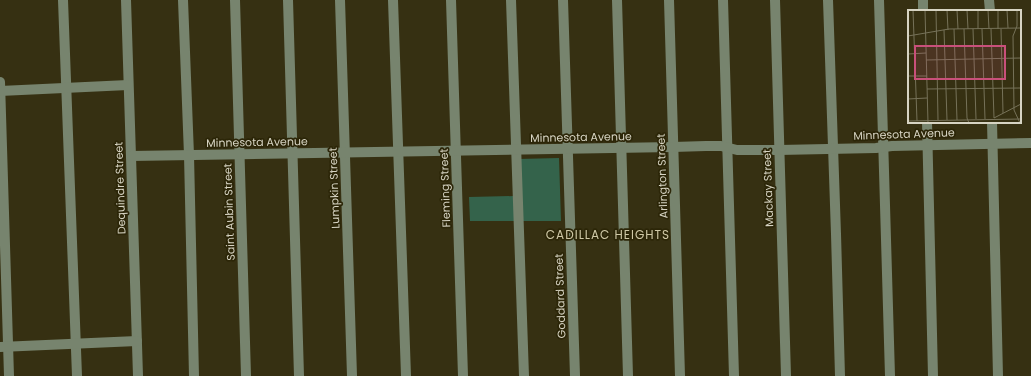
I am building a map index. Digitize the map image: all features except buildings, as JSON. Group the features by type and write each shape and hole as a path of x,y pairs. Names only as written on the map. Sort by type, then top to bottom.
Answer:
{"street":[{"path":"63,0 77,376"},
{"name":"Dequindre Street","path":"126,0 138,376"},
{"path":"183,0 189,155 194,376"},
{"name":"Saint Aubin Street","path":"234,0 246,376"},
{"path":"288,0 299,376"},
{"name":"Lumpkin Street","path":"340,0 352,376"},
{"path":"393,0 406,376"},
{"name":"Fleming Street","path":"451,0 463,376"},
{"path":"511,0 524,376"},
{"name":"Goddard Street","path":"563,0 575,376"},
{"path":"617,0 628,376"},
{"name":"Arlington Street","path":"669,0 680,376"},
{"path":"723,0 734,376"},
{"name":"Mackay Street","path":"775,0 786,376"},
{"path":"828,0 834,149 840,376"},
{"path":"879,0 890,376"},
{"path":"989,0 990,10"},
{"path":"0,82 4,347 9,376"},
{"path":"0,91 128,85"},
{"path":"927,123 933,376"},
{"path":"992,123 998,376"},
{"name":"Minnesota Avenue","path":"131,156 706,146 721,146 737,150 779,150 1031,143"},
{"path":"4,347 137,341"}],"green space":[{"path":"559,158 561,221 520,221 518,159"},
{"path":"514,196 515,221 470,221 469,197"}],"district":[{"name":"CADILLAC HEIGHTS","path":"608,234"}]}
